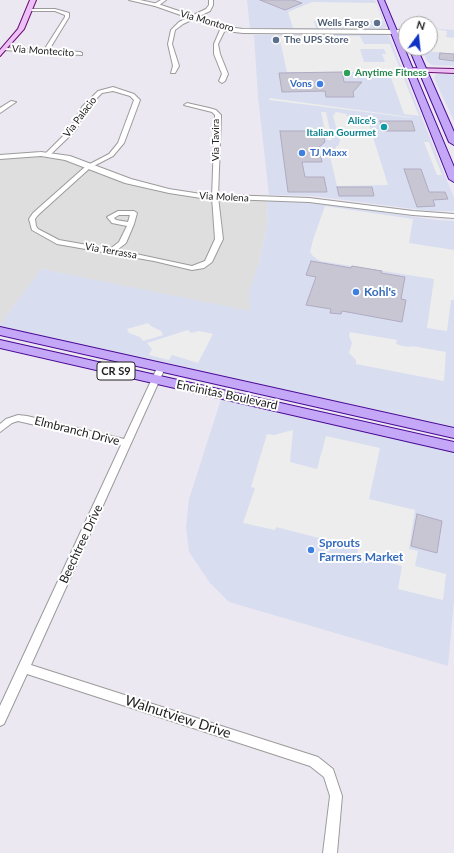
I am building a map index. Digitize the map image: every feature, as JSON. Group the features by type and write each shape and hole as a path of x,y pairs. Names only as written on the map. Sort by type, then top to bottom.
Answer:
{"main road":[{"path":"0,54 6,49 21,29 33,0"},
{"path":"381,0 454,179"},
{"path":"385,0 392,4"},
{"path":"416,56 454,142"},
{"path":"410,70 454,71"},
{"path":"437,138 447,142 454,156"},
{"name":"Encinitas Boulevard","path":"0,331 233,396 454,447"},
{"name":"Encinitas Boulevard","path":"0,344 158,374 302,398 454,433"},
{"path":"233,396 240,391 279,399 302,398"}],"street":[{"name":"Via Montoro","path":"132,0 156,5 226,29 263,32 398,32"},
{"path":"156,5 164,0"},
{"path":"173,72 176,66 170,44 173,30 181,23 208,10 212,5 212,0"},
{"path":"28,10 55,10 67,14 67,18 46,51"},
{"path":"222,81 225,74 217,54 216,44 222,31 226,29"},
{"name":"Via Montecito","path":"6,49 80,54"},
{"name":"Via Palacio","path":"48,154 74,129 84,108 100,92 106,89 116,90 132,95 137,100 121,143 111,155 88,167"},
{"path":"0,111 13,102"},
{"name":"Via Tavira","path":"187,105 214,111 218,115 215,197"},
{"name":"Via Molena","path":"0,157 48,154 68,158 88,167 151,187 215,197 309,200 413,213 454,216"},
{"name":"Via Terrassa","path":"88,167 35,214 32,219 35,230 57,242 154,259 192,268 201,266 208,262 219,239 215,197"},
{"path":"111,252 122,243 131,224"},
{"name":"Beechtree Drive","path":"0,720 158,374"},
{"name":"Elmbranch Drive","path":"0,429 8,421 18,418 127,443"},
{"name":"Walnutview Drive","path":"24,668 314,761 329,773 336,796 330,853"}],"shaded area":[{"path":"247,0 375,0 387,27 384,29 250,29"},
{"path":"312,2 376,3 383,21 355,21 357,29 346,29 342,21 314,21 316,28 293,28 288,12"},
{"path":"438,29 454,30 454,66 432,65 427,61 425,56 438,56"},
{"path":"438,30 447,31 446,37 454,38 454,54 438,52"},
{"path":"384,34 389,36 454,198 454,211 430,211 313,196 269,195 258,97 254,35"},
{"path":"321,35 325,45 349,45 346,36 360,36 364,44 390,44 419,116 404,114 389,72 287,72 279,36","holes":["360,49 384,49 386,54 382,54 385,62 364,62"]},
{"path":"436,74 454,74 454,121 434,78"},
{"path":"270,98 410,117 413,118 269,100"},
{"path":"321,112 326,112 332,140 327,140"},
{"path":"336,112 347,114 346,116 359,116 360,118 368,121 388,185 337,186 329,152 338,146 340,141 333,116"},
{"path":"424,142 429,142 442,175 437,175"},
{"path":"25,155 49,157 71,162 123,182 157,191 213,198 267,200 268,221 258,266 249,293 251,312 41,269 0,325 0,159"},
{"path":"267,200 317,202 436,220 454,221 454,429 0,329 0,325 41,269 250,311 249,293 258,266 268,221"},
{"path":"325,206 413,219 409,243 454,250 454,300 451,300 447,331 427,328 434,279 320,261 313,256 310,252"},
{"path":"148,323 161,331 163,335 143,341 140,337 129,333 127,329"},
{"path":"188,330 191,333 199,331 213,334 198,363 172,355 169,360 149,355 152,349 147,343"},
{"path":"350,332 397,340 396,344 403,346 412,346 446,352 444,381 356,364 356,360 349,353 352,343 349,336"},
{"path":"222,396 454,449 454,601 448,666 229,602 210,583 189,552 186,527 189,499"},
{"path":"293,430 290,462 317,469 326,436 380,448 369,499 415,510 409,549 418,551 415,566 446,574 443,600 398,589 402,566 357,555 358,548 276,527 275,530 243,523 255,488 251,487 267,434 274,435"}],"building":[{"path":"260,0 293,0 302,3 285,10"},
{"path":"440,53 454,54 454,61 439,59"},
{"name":"Vons","path":"342,72 344,82 362,82 353,92 354,97 326,97 325,91 282,92 279,73"},
{"path":"380,121 412,121 415,131 383,131"},
{"path":"280,131 322,131 325,142 319,147 322,162 302,162 305,177 324,177 327,192 288,192"},
{"path":"404,169 421,169 429,192 445,192 448,199 433,200 435,206 417,207"},
{"path":"337,187 372,187 374,196 339,196"},
{"name":"Kohl's","path":"311,261 351,268 352,266 382,271 381,273 405,277 401,299 406,300 402,322 342,311 341,314 330,313 331,309 306,305 316,277 306,275"},
{"path":"417,514 442,521 437,553 411,546"}],"place":[{"name":"Wells Fargo","path":"377,23"},
{"name":"The UPS Store","path":"276,40"},
{"name":"Anytime Fitness","path":"347,73"},
{"name":"Vons","path":"320,84"},
{"name":"Alice's Italian Gourmet","path":"384,127"},
{"name":"TJ Maxx","path":"302,153"},
{"name":"Kohl's","path":"356,292"},
{"name":"Sprouts Farmers Market","path":"311,550"}]}
